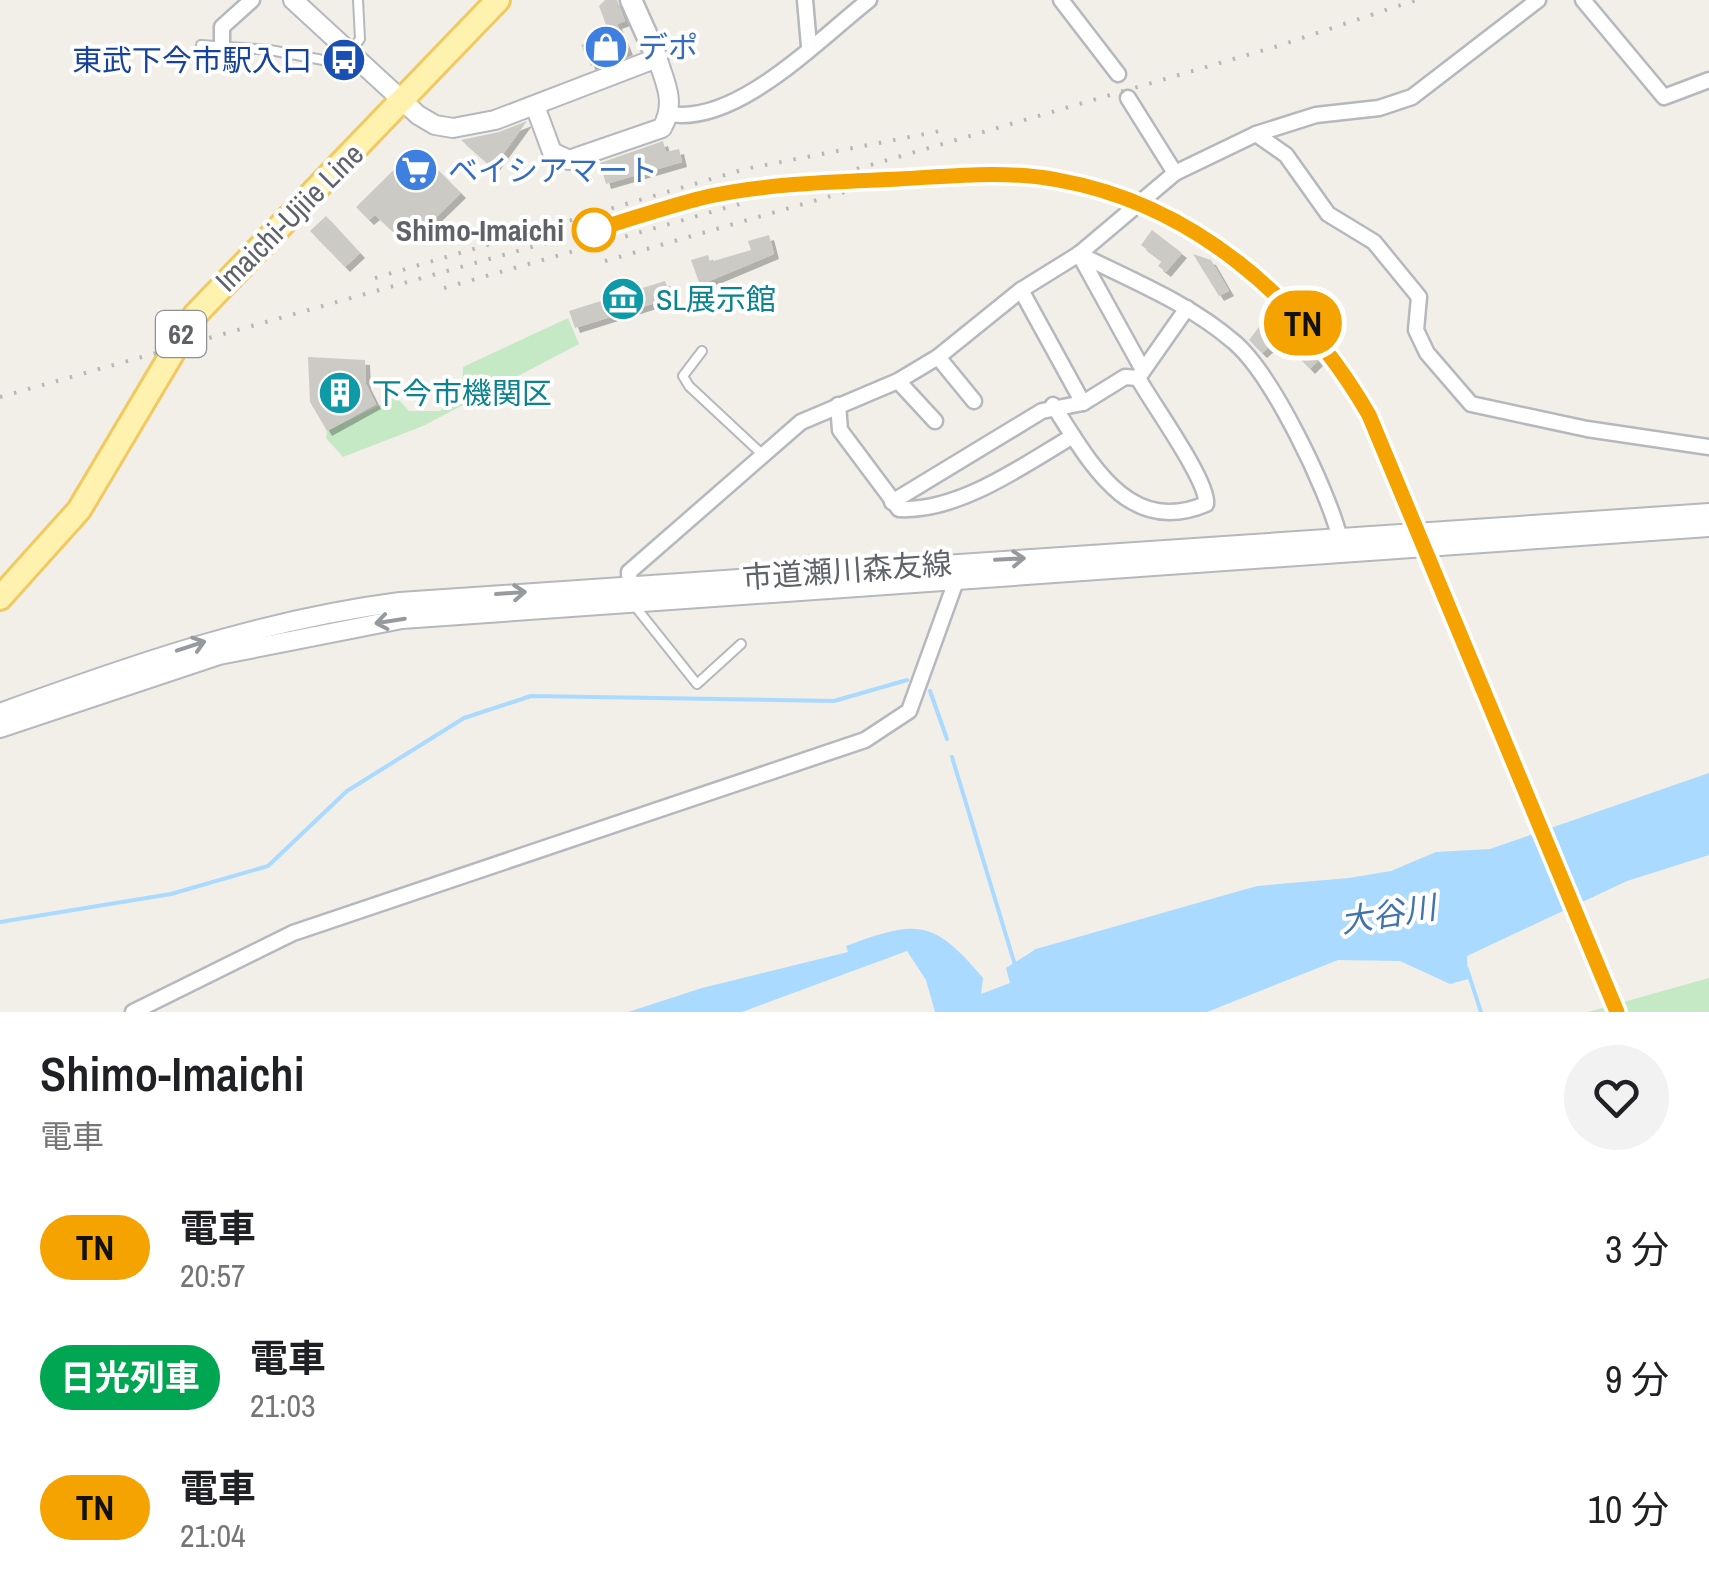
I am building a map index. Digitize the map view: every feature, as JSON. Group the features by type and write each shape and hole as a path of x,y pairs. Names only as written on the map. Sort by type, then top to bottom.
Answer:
{"main road":[{"name":"Imaichi-Ujiie Line","path":"0,598 79,510 195,314 498,0"},
{"path":"632,0 656,58"}],"street":[{"path":"222,44 222,26 252,0"},
{"path":"294,0 428,122 453,128 535,106 656,58 670,98 670,114 662,128 570,160 552,152 535,106"},
{"path":"804,0 809,46"},
{"path":"1061,0 1118,74"},
{"path":"630,594 629,572 801,422 898,381 938,357 1021,290 1079,254 1174,173 1256,134 1316,116 1378,108 1412,97 1538,0"},
{"path":"1583,0 1664,97 1709,80"},
{"path":"670,114 689,117 748,98 860,3"},
{"path":"1128,98 1174,173"},
{"path":"1256,134 1286,155 1328,214 1374,242 1419,296 1416,330 1427,353 1471,404 1587,429 1709,447"},
{"path":"1079,254 1188,308 1237,344 1297,436 1340,539"},
{"path":"1053,405 1109,488 1158,515 1185,513 1206,504 1208,492 1198,470 1164,425 1079,254"},
{"path":"1021,290 1083,404"},
{"path":"892,502 1053,405 1083,404 1126,377 1141,374 1188,308"},
{"path":"938,357 974,401"},
{"path":"898,381 935,420"},
{"path":"838,405 840,430 899,509 927,511 1010,473 1073,436"},
{"name":"市道瀬川森友線","path":"0,712 213,639 332,611 630,594 1709,513"},
{"name":"市道瀬川森友線","path":"960,570 1709,527"},
{"path":"134,1012 292,933 865,740 909,711 960,570"},
{"name":"市道瀬川森友線","path":"0,728 168,670 300,636 402,619 630,594"}],"lane":[{"path":"350,52 360,40 358,0"},
{"path":"201,45 222,44 367,68"},
{"path":"702,351 683,376 762,454"},
{"path":"630,594 696,684 741,644"}],"green space":[{"path":"568,318 579,344 423,426 343,457 326,438 327,431 396,397 409,411 440,411 462,387 463,367"},
{"path":"1709,978 1709,1012 1588,1012"}],"water":[{"name":"大谷川","path":"1709,773 1709,855 1627,881 1467,956 1468,979 1450,984 1400,961 1338,960 1207,1012 935,1012 926,980 907,951 742,1012 628,1012 702,988 848,952 846,946 907,929 936,935 966,958 983,978 981,994 1010,983 1006,968 1036,949 1257,886 1349,878 1391,871 1436,852 1490,849"}],"building":[{"path":"605,0 617,0 625,21 617,24 628,50 591,66 581,45 609,33 599,6"},
{"path":"527,121 493,168 461,140 499,132"},
{"path":"663,141 666,152 679,149 682,162 606,184 600,163"},
{"name":"ベイシアマート","path":"416,148 461,193 428,225 420,219 400,238 375,215 369,220 356,207"},
{"path":"326,216 360,253 345,267 310,231"},
{"path":"1152,230 1182,253 1166,272 1158,266 1162,261 1141,245"},
{"path":"769,235 774,254 700,285 691,260 708,255 710,262 751,250 748,241"},
{"path":"1193,254 1211,260 1229,291 1219,296"},
{"name":"SL展示館","path":"665,281 671,298 575,328 569,311"},
{"path":"1273,309 1318,361 1310,369 1282,340 1262,353 1249,340"},
{"name":"下今市機関区","path":"308,357 365,360 366,384 376,404 327,431 310,402"}],"waterway":[{"path":"0,922 171,894 268,866 347,791 464,718 531,696 834,701 907,680"},
{"path":"930,691 947,739"},
{"path":"952,757 1015,965"},
{"path":"1467,969 1481,1012"}],"railway":[{"path":"843,173 1278,46 1416,0"},
{"path":"375,278 745,169 940,131"},
{"path":"0,397 709,197 803,185 978,174 1037,176 1106,191 1198,234 1239,262 1311,333 1369,415 1617,1012"},
{"path":"605,261 852,190"},
{"path":"444,288 743,203"}],"train":[{"name":"TN","path":"594,230 708,197 739,192 863,180 1006,174 1057,179 1150,208 1186,226 1262,280 1328,352 1369,415 1617,1012"}],"place":[{"name":"デポ","path":"606,47"},
{"name":"東武下今市駅入口","path":"344,60"},
{"name":"ベイシアマート","path":"416,170"},
{"name":"Shimo-Imaichi","path":"594,230"},
{"name":"SL展示館","path":"623,299"},
{"name":"下今市機関区","path":"340,393"}]}
